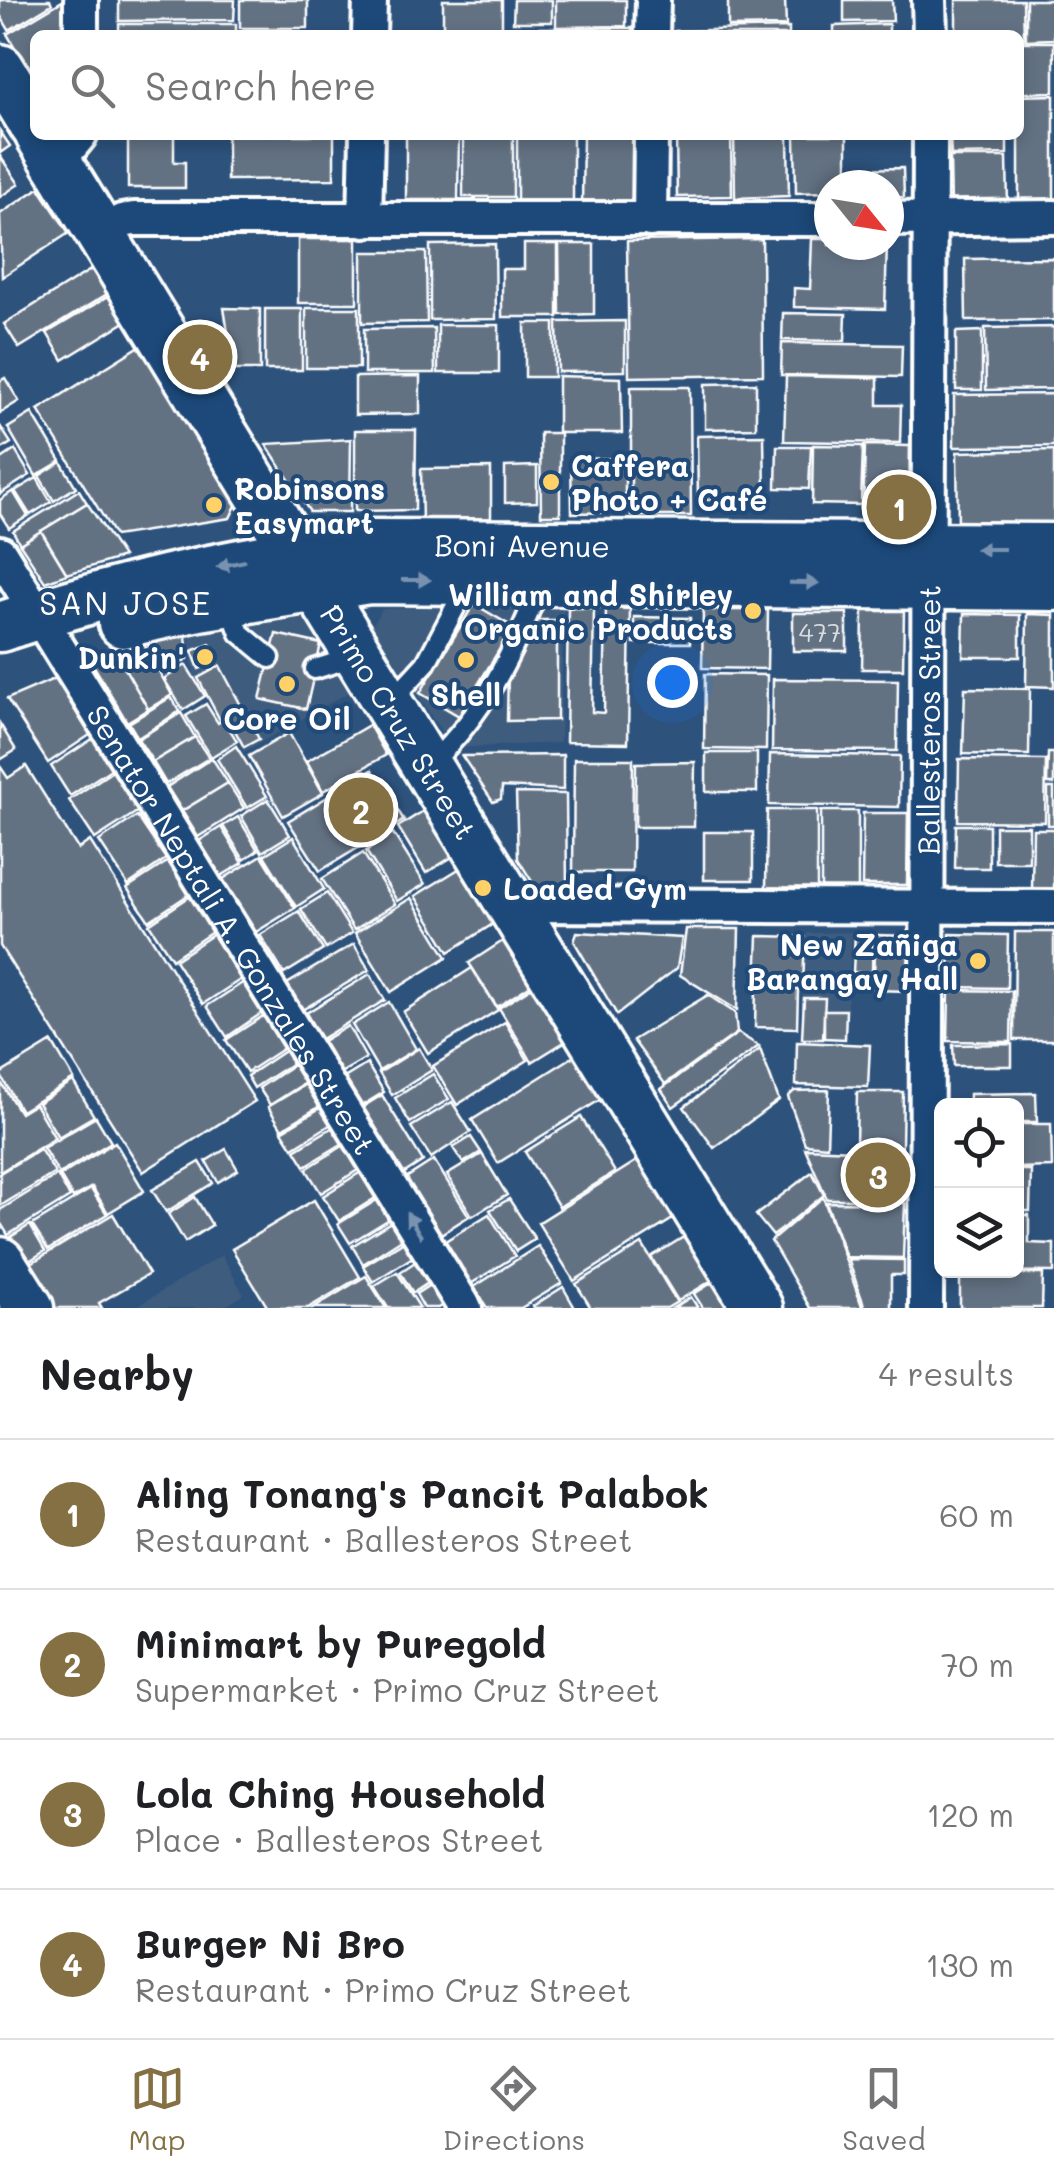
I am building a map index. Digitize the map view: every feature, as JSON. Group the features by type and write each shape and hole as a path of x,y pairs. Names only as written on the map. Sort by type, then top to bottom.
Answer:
{"main road":[{"name":"Primo Cruz Street","path":"0,68 30,109"},
{"name":"Primo Cruz Street","path":"53,140 102,234 758,1308"},
{"name":"Boni Avenue","path":"31,627 228,601 373,544 927,567 1054,586"},
{"name":"Boni Avenue","path":"0,660 31,627 164,579 309,569 370,580 543,580 927,567 1054,548"},
{"path":"0,1262 29,1308"}],"street":[{"path":"81,0 81,30"},
{"path":"369,30 370,0"},
{"path":"652,30 653,0"},
{"path":"930,0 930,30"},
{"path":"365,220 367,140"},
{"path":"650,220 651,140"},
{"name":"Ballesteros Street","path":"926,1308 924,908 930,140"},
{"path":"904,219 1054,217"},
{"path":"102,234 122,221 134,219 814,219"},
{"name":"Senator Neptali A. Gonzales Street","path":"0,553 31,627 465,1308"},
{"path":"512,905 1054,908"}],"lane":[{"path":"389,703 426,662 470,580"},
{"path":"428,766 464,734 488,697 543,580"},
{"path":"228,601 240,633 270,658"},
{"path":"315,669 360,655"}],"shaded area":[{"path":"564,599 560,743 452,748 372,626 382,609"},
{"path":"299,611 353,690 244,752 227,718 218,722 194,675 187,626"},
{"path":"852,932 845,1040 800,1040 807,933"},
{"path":"222,1255 244,1295 222,1308 134,1308"}],"building":[{"path":"0,0 50,0 52,4 9,30 0,15"},
{"path":"64,0 72,13 71,30 30,30 30,73 7,34"},
{"path":"119,0 235,0 234,20 119,21"},
{"path":"240,0 308,0 308,28 240,28"},
{"path":"443,0 502,0 502,29 443,29"},
{"path":"514,0 552,0 552,22 513,22"},
{"path":"556,0 626,0 626,26 556,27"},
{"path":"728,0 785,0 786,26 728,27"},
{"path":"844,0 892,0 893,21 844,22"},
{"path":"956,0 1023,0 1024,30 956,30"},
{"path":"1026,0 1054,0 1054,39 1026,40"},
{"path":"119,24 236,24 236,30 119,30"},
{"path":"889,24 889,30 834,30 834,26"},
{"path":"513,28 632,28 632,30"},
{"path":"789,28 789,30 713,30"},
{"path":"1024,42 1054,42 1054,92 1024,93"},
{"path":"1054,95 1054,201 1019,202 1024,96"},
{"path":"0,131 10,146 0,153"},
{"path":"128,140 174,140 174,162 185,162 185,188 128,188"},
{"path":"227,140 334,140 334,179 227,180"},
{"path":"406,140 459,140 458,200 406,200"},
{"path":"463,140 513,140 513,197 463,197"},
{"path":"517,140 573,140 573,201 517,202"},
{"path":"583,140 633,140 633,204 582,205"},
{"path":"676,140 731,140 732,196 677,197"},
{"path":"734,140 788,140 789,196 735,198"},
{"path":"795,140 847,140 847,170 814,170 814,192 796,193"},
{"path":"950,140 1007,140 1007,154 951,155"},
{"path":"0,156 19,184 0,197"},
{"path":"950,157 1007,157 1008,206 951,206"},
{"path":"903,168 903,170 851,170"},
{"path":"39,188 69,233 2,277 0,214"},
{"path":"298,239 357,239 357,303 298,303"},
{"path":"762,239 763,375 629,377 627,241"},
{"path":"812,239 814,260 887,260 885,309 794,307 794,288 810,289"},
{"path":"495,244 496,319 430,320 430,245"},
{"path":"524,244 558,244 558,317 502,317 502,269 524,269"},
{"path":"559,244 594,244 594,314 560,315"},
{"path":"362,252 426,252 427,322 362,323"},
{"path":"1054,258 1054,320 966,321 965,259"},
{"path":"92,269 107,294 19,348 4,324"},
{"path":"112,294 128,320 63,360 47,333"},
{"path":"224,308 260,309 260,370 234,370"},
{"path":"306,308 359,308 359,368 306,368"},
{"path":"265,309 302,309 302,370 265,370"},
{"path":"783,313 846,314 845,341 782,340"},
{"path":"625,321 625,371 558,372 557,322"},
{"path":"525,323 554,323 554,377 525,377"},
{"path":"438,325 499,325 499,373 438,373"},
{"path":"1054,327 1054,389 986,390 985,328"},
{"path":"434,328 435,373 364,373 364,329"},
{"path":"982,331 982,390 956,390 956,332"},
{"path":"782,343 902,345 901,377 781,375"},
{"path":"143,344 239,499 230,518 115,536 38,410"},
{"path":"420,376 420,414 355,415 355,377"},
{"path":"558,376 621,378 622,433 558,433"},
{"path":"786,376 878,378 878,405 901,405 900,443 784,441"},
{"path":"5,378 19,401 0,413 0,381"},
{"path":"756,383 756,428 705,429 705,384"},
{"path":"631,387 690,387 691,516 631,516"},
{"path":"1054,394 1054,446 954,447 954,395"},
{"path":"32,413 61,461 36,476 8,428"},
{"path":"0,426 11,443 0,450"},
{"path":"355,430 416,430 415,510 355,511"},
{"path":"540,433 560,433 560,515 541,515"},
{"path":"764,435 765,499 698,500 697,436"},
{"path":"351,439 350,512 310,512 266,444"},
{"path":"813,445 863,446 861,505 812,504"},
{"path":"865,445 910,446 909,518 863,517"},
{"path":"777,446 811,446 809,489 776,488"},
{"path":"15,450 30,475 0,494 0,460"},
{"path":"1054,450 1054,525 958,527 957,452"},
{"path":"625,458 625,512 572,513 571,459"},
{"path":"61,462 76,487 54,501 39,476"},
{"path":"537,466 537,502 505,503 505,467"},
{"path":"491,468 491,524 422,524 421,469"},
{"path":"37,478 51,502 30,515 15,491"},
{"path":"79,490 87,503 20,544 13,531"},
{"path":"13,491 28,516 9,528 0,514 0,500"},
{"path":"87,503 123,557 67,574 41,531"},
{"path":"41,531 67,574 45,582 20,544"},
{"name":"Shell","path":"474,604 513,627 459,716 420,693"},
{"path":"568,608 594,608 592,712 604,713 606,608 630,609 628,743 566,742"},
{"path":"703,610 768,610 767,669 702,668"},
{"path":"863,611 904,611 903,669 862,669"},
{"path":"793,613 847,613 847,651 793,651"},
{"path":"964,614 1020,615 1020,657 963,657"},
{"path":"1027,614 1054,615 1054,687 1026,686"},
{"path":"634,617 690,618 690,643 634,643"},
{"path":"536,620 557,620 557,720 507,721 508,669"},
{"path":"179,621 186,635 188,659 164,672 142,635"},
{"name":"Core Oil","path":"276,634 321,644 306,709 260,699"},
{"path":"139,635 172,695 148,709 113,648"},
{"name":"Dunkin'","path":"210,644 217,662 199,669 192,651"},
{"path":"113,648 148,709 127,722 89,658"},
{"path":"186,665 205,696 183,710 164,679"},
{"path":"220,666 259,739 244,747 227,716 220,720 198,678"},
{"path":"705,674 767,675 766,750 704,749"},
{"path":"56,678 93,733 48,763 7,699"},
{"path":"773,679 898,680 897,751 772,750"},
{"path":"965,688 1030,689 1029,755 963,754"},
{"path":"171,697 180,711 138,738 129,723"},
{"path":"206,704 218,723 224,720 237,741 211,757 186,716"},
{"path":"181,713 195,737 153,762 138,739"},
{"path":"0,724 16,750 0,760"},
{"path":"369,725 386,755 323,791 307,761"},
{"path":"289,733 323,793 283,816 249,756"},
{"path":"195,737 209,758 166,784 153,762"},
{"path":"94,738 114,767 70,796 51,766"},
{"path":"236,746 267,796 247,808 217,759"},
{"path":"706,753 757,753 757,792 706,792"},
{"path":"1048,753 1054,753 1054,784 1047,784"},
{"path":"770,754 900,756 899,807 769,805"},
{"path":"563,755 563,790 502,787 501,799 493,802 462,756"},
{"path":"212,758 228,783 182,811 167,787"},
{"path":"574,759 633,759 632,872 573,872"},
{"path":"959,759 1046,760 1045,822 958,821"},
{"path":"695,762 694,827 635,827 636,763"},
{"path":"0,766 8,778 26,766 78,849 90,841 255,1101 143,1172 0,946"},
{"path":"114,770 140,810 95,839 69,800"},
{"path":"372,770 404,820 320,871 288,821"},
{"path":"228,783 244,808 198,837 182,811"},
{"path":"1048,788 1054,788 1054,825 1048,825"},
{"path":"516,793 566,794 567,888 536,888 518,859"},
{"path":"268,799 290,835 262,852 241,816"},
{"path":"428,808 457,854 426,873 398,827"},
{"path":"767,810 817,810 817,889 766,889"},
{"path":"821,811 858,811 858,888 821,888"},
{"path":"863,813 908,813 907,885 862,885"},
{"path":"137,816 166,859 128,885 99,841"},
{"path":"238,817 258,850 244,860 223,826"},
{"path":"956,825 989,825 989,868 955,868"},
{"path":"995,826 1029,826 1029,862 995,862"},
{"path":"221,827 243,863 221,876 199,841"},
{"path":"1033,829 1054,829 1054,889 1032,889"},
{"path":"704,832 753,832 753,880 704,880"},
{"path":"393,833 425,884 397,901 366,851"},
{"path":"293,837 324,889 296,907 264,855"},
{"path":"363,853 395,904 354,930 322,879"},
{"path":"262,855 295,908 256,932 223,879"},
{"path":"170,860 191,893 149,921 127,888"},
{"path":"462,867 496,922 449,952 415,896"},
{"path":"327,893 352,933 326,949 301,909"},
{"path":"192,895 215,930 172,959 149,924"},
{"path":"411,898 447,957 391,992 355,933"},
{"path":"299,911 323,950 284,974 260,935"},
{"path":"686,929 739,929 737,1010 680,975"},
{"path":"217,932 246,976 203,1004 175,960"},
{"path":"577,932 682,938 677,968 617,1015 574,941"},
{"path":"1015,932 1054,932 1054,1040 1014,1040"},
{"path":"855,933 873,933 872,973 853,972"},
{"name":"New Zañiga Barangay Hall","path":"950,934 1008,935 1007,988 949,987"},
{"path":"876,935 910,936 908,991 873,990"},
{"path":"758,936 805,937 803,986 756,985"},
{"path":"509,937 537,981 497,1007 469,963"},
{"path":"354,944 369,970 302,1010 287,984"},
{"path":"472,968 498,1010 428,1053 403,1012"},
{"path":"370,974 385,1000 321,1039 306,1013"},
{"path":"247,980 266,1010 227,1037 207,1006"},
{"path":"540,982 574,1036 532,1062 499,1008"},
{"path":"756,988 798,989 797,1028 755,1027"},
{"path":"949,990 1012,991 1011,1042 948,1041"},
{"path":"708,995 735,1013 737,1033 665,1084 633,1040"},
{"path":"804,998 825,998 823,1039 802,1039"},
{"path":"389,1002 416,1049 379,1071 352,1025"},
{"path":"824,1010 846,1010 845,1039 824,1038"},
{"path":"266,1014 287,1046 247,1072 226,1040"},
{"path":"505,1022 528,1060 457,1105 433,1066"},
{"path":"348,1026 366,1058 337,1075 319,1043"},
{"path":"738,1033 759,1046 673,1107 661,1089"},
{"path":"52,1042 74,1079 21,1111 0,1074"},
{"path":"797,1042 870,1045 868,1087 796,1085"},
{"path":"1012,1044 1012,1066 954,1066 953,1045"},
{"path":"419,1048 432,1070 392,1095 379,1073"},
{"path":"760,1049 779,1100 714,1148 684,1107"},
{"path":"286,1050 294,1062 254,1088 247,1076"},
{"path":"584,1050 611,1093 498,1163 472,1120"},
{"path":"296,1063 308,1081 270,1105 259,1088"},
{"path":"367,1064 384,1092 358,1108 341,1080"},
{"path":"433,1074 449,1099 410,1123 395,1098"},
{"path":"0,1081 20,1113 35,1104 55,1138 0,1172"},
{"path":"73,1081 94,1116 58,1137 38,1103"},
{"path":"306,1084 320,1106 282,1129 268,1107"},
{"path":"829,1090 827,1146 805,1144 788,1097 794,1091"},
{"path":"857,1092 903,1092 902,1147 856,1146"},
{"path":"1036,1093 1037,1122 1024,1122 1024,1098 969,1098 969,1094"},
{"path":"382,1095 423,1161 403,1174 361,1108"},
{"path":"452,1102 471,1132 431,1158 411,1127"},
{"path":"322,1107 333,1123 293,1148 282,1131"},
{"path":"96,1117 111,1142 59,1174 43,1148"},
{"path":"581,1117 615,1172 559,1207 525,1152"},
{"path":"1024,1124 1051,1124 1052,1167 1024,1168"},
{"path":"335,1126 345,1142 305,1166 295,1150"},
{"path":"471,1137 481,1152 463,1163 453,1148"},
{"path":"115,1142 144,1191 108,1213 92,1187 73,1198 60,1176"},
{"path":"346,1144 361,1168 321,1193 306,1169"},
{"path":"805,1148 853,1150 853,1199 827,1199"},
{"path":"40,1149 55,1173 0,1206 0,1173"},
{"path":"226,1149 238,1170 218,1182 206,1161"},
{"path":"856,1151 901,1151 900,1200 855,1199"},
{"path":"482,1154 507,1195 472,1216 447,1175"},
{"path":"643,1157 679,1215 574,1281 538,1223"},
{"path":"434,1160 469,1216 441,1234 406,1178"},
{"path":"200,1162 213,1183 166,1212 152,1190"},
{"path":"364,1170 380,1195 339,1221 323,1196"},
{"path":"1024,1170 1031,1170 1030,1211 1024,1211"},
{"path":"812,1172 824,1195 773,1236 756,1215"},
{"path":"57,1175 70,1197 8,1235 0,1222 0,1210"},
{"path":"91,1189 107,1214 48,1250 32,1225"},
{"path":"195,1197 212,1225 185,1242 168,1214"},
{"path":"823,1197 860,1308 810,1308 771,1241"},
{"path":"380,1198 391,1218 350,1243 338,1224"},
{"path":"509,1199 535,1239 516,1251 490,1210"},
{"path":"314,1200 360,1277 308,1308 268,1308 232,1249"},
{"path":"826,1202 905,1203 903,1258 846,1257"},
{"path":"113,1214 149,1274 99,1303 102,1308 54,1308 28,1265"},
{"path":"489,1214 515,1256 469,1285 442,1243"},
{"path":"1024,1215 1029,1215 1029,1243 1054,1244 1054,1272 1024,1272"},
{"path":"394,1220 405,1237 363,1264 352,1246"},
{"path":"30,1225 45,1251 24,1264 9,1238"},
{"path":"687,1235 714,1279 678,1301 651,1257"},
{"path":"406,1240 416,1255 373,1282 363,1266"},
{"path":"642,1244 677,1302 667,1308 591,1308 576,1284"},
{"path":"538,1246 562,1283 521,1308 487,1308 474,1287"},
{"path":"421,1258 434,1279 413,1293 400,1272"},
{"path":"848,1259 904,1260 904,1275 891,1275 891,1308 865,1308"},
{"path":"397,1272 420,1308 388,1308 374,1286"},
{"path":"1024,1274 1043,1274 1042,1308 960,1308 960,1278 1024,1278"},
{"path":"366,1276 386,1308 313,1308"},
{"path":"721,1277 740,1308 703,1308 694,1294"},
{"path":"436,1281 448,1301 438,1308 424,1308 416,1294"},
{"path":"563,1287 575,1308 534,1308 533,1306"},
{"path":"691,1297 698,1308 673,1308"}],"place":[{"name":"Burger Ni Bro","path":"200,357"},
{"name":"Caffera Photo + Café","path":"551,482"},
{"name":"Robinsons Easymart","path":"214,505"},
{"name":"Aling Tonang's Pancit Palabok","path":"899,507"},
{"name":"William and Shirley Organic Products","path":"753,611"},
{"name":"Dunkin'","path":"205,657"},
{"name":"Shell","path":"466,660"},
{"name":"Core Oil","path":"287,684"},
{"name":"Minimart by Puregold","path":"361,810"},
{"name":"Loaded Gym","path":"483,888"},
{"name":"New Zañiga Barangay Hall","path":"978,961"},
{"name":"Lola Ching Household","path":"878,1175"}],"district":[{"name":"SAN JOSE","path":"126,602"}]}
